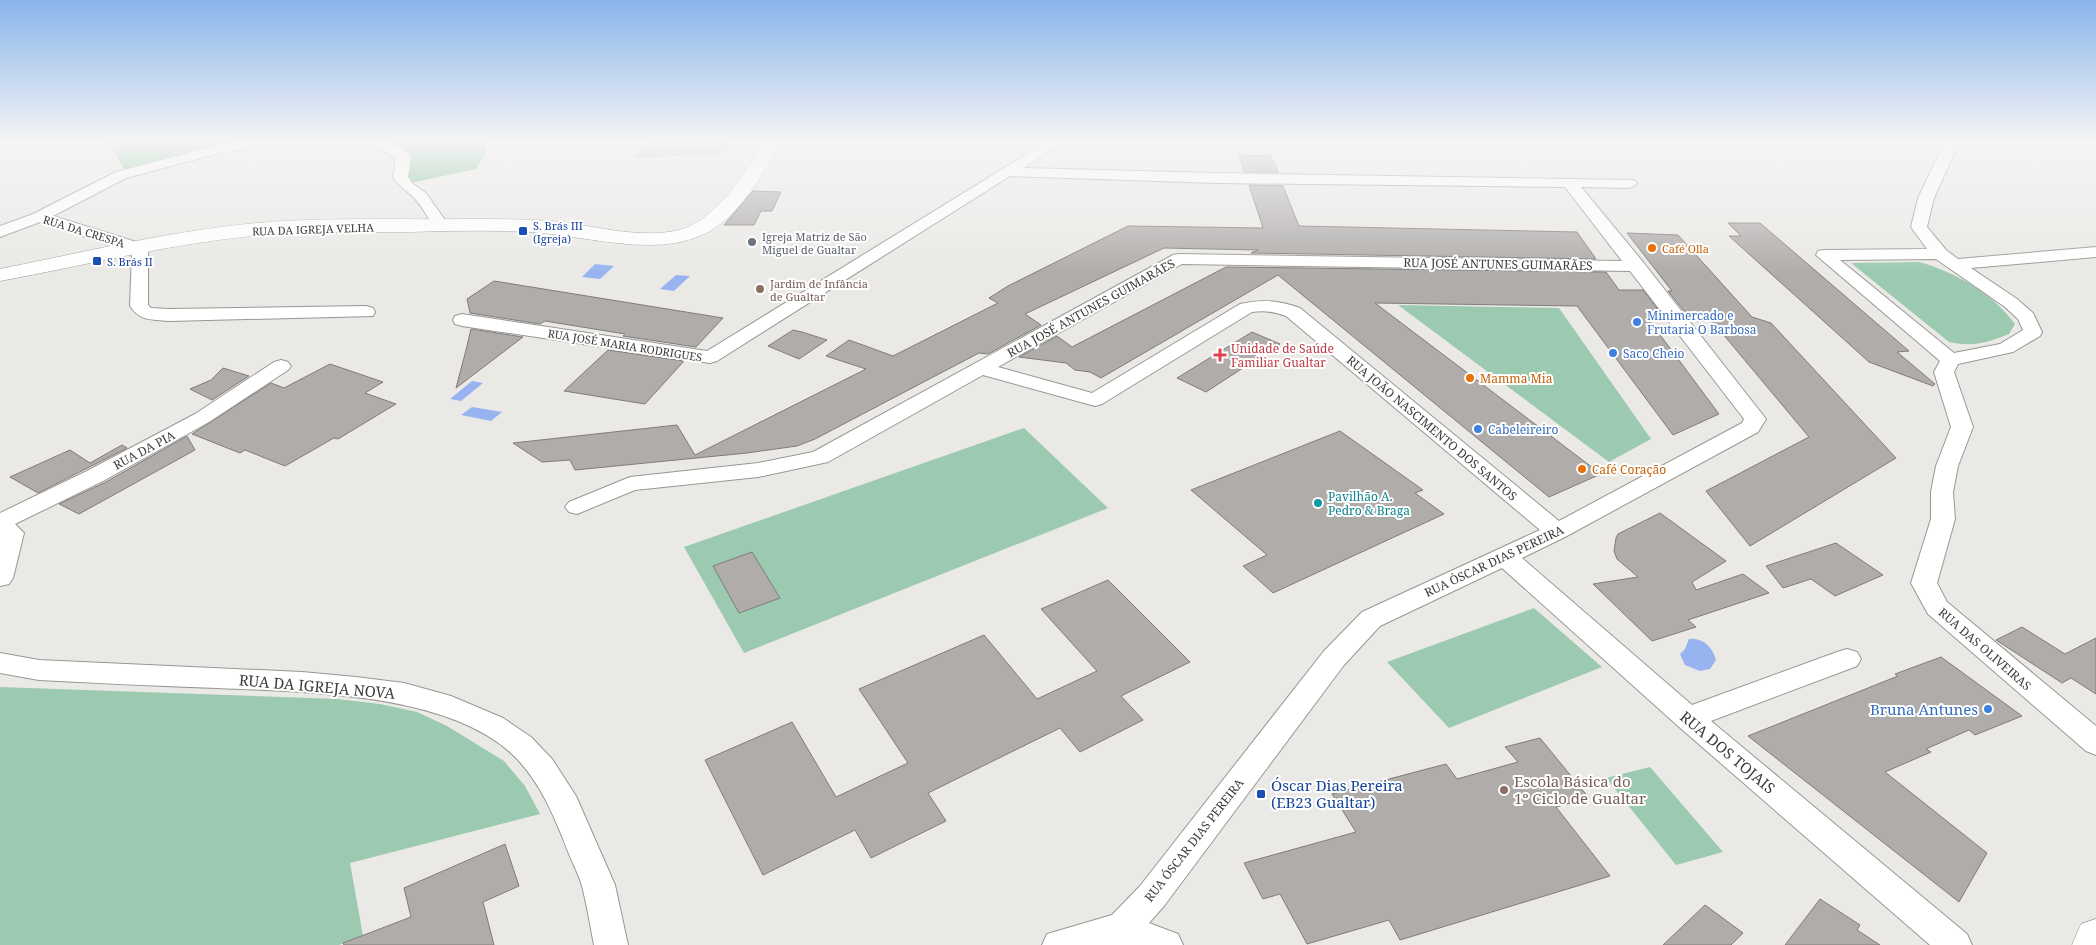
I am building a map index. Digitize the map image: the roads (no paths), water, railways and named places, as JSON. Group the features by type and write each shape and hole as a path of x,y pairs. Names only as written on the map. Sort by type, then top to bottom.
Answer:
{"street":[{"path":"40,217 102,185"},
{"path":"406,185 422,196 441,226"},
{"name":"RUA DA IGREJA VELHA","path":"0,275 249,231 294,227 510,225 550,227 638,238 683,235 696,231 728,206 744,185"},
{"name":"RUA JOSÉ MARIA RODRIGUES","path":"462,320 710,358 988,185"},
{"name":"RUA ÓSCAR DIAS PEREIRA","path":"1122,928 1152,896 1334,658 1371,619 1557,532 1750,426 1755,418 1572,185"},
{"path":"1932,185 1926,198 1919,227 1947,259 2011,303 2026,317 2033,332 2006,348 1950,360 1824,255 1947,259 2096,252"},
{"name":"RUA DA CRESPA","path":"0,232 40,217 140,249"},
{"path":"140,249 139,306 145,313 169,315 366,312"},
{"name":"RUA JOSÉ ANTUNES GUIMARÃES","path":"577,507 630,484 758,470 820,457 1179,259 1637,266"},
{"name":"RUA JOÃO NASCIMENTO DOS SANTOS","path":"982,369 1095,400 1246,308 1262,306 1279,307 1293,312 1557,532"},
{"name":"RUA DAS OLIVEIRAS","path":"1950,360 1944,372 1962,427 1948,466 1942,492 1943,519 1924,582 1937,608 2096,743"},
{"name":"RUA DA PIA","path":"0,524 95,476 202,418 281,366"},
{"path":"0,524 12,533 0,578"},
{"name":"RUA DOS TOJAIS","path":"1504,556 1688,718 1955,945"},
{"path":"1688,718 1847,659"},
{"name":"RUA DA IGREJA NOVA","path":"0,663 39,670 302,682 356,687 404,694 450,707 493,726 521,745 541,768 565,805 598,885 611,945"},
{"path":"1060,945 1122,928 1166,945"},
{"path":"2093,945 2096,938"}],"water":[{"path":"595,264 614,266 600,279 582,277"},
{"path":"676,275 690,276 674,291 660,289"},
{"path":"472,381 483,383 461,401 450,399"},
{"path":"472,407 502,412 491,421 461,415"},
{"path":"1689,639 1702,641 1710,647 1716,660 1710,669 1700,671 1685,665 1680,654 1685,649"}],"place":[{"name":"S. Brás III (Igreja)","path":"523,231"},
{"name":"Igreja Matriz de São Miguel de Gualtar","path":"752,242"},
{"name":"Café Olla","path":"1652,248"},
{"name":"S. Brás II","path":"97,261"},
{"name":"Jardim de Infância de Gualtar","path":"760,289"},
{"name":"Minimercado e Frutaria O Barbosa","path":"1637,322"},
{"name":"Saco Cheio","path":"1613,353"},
{"name":"Unidade de Saúde Familiar Gualtar","path":"1220,355"},
{"name":"Mamma Mia","path":"1470,378"},
{"name":"Cabeleireiro","path":"1478,429"},
{"name":"Café Coração","path":"1582,469"},
{"name":"Pavilhão A. Pedro & Braga","path":"1318,503"},
{"name":"Bruna Antunes","path":"1988,709"},
{"name":"Escola Básica do 1º Ciclo de Gualtar","path":"1504,790"},
{"name":"Óscar Dias Pereira (EB23 Gualtar)","path":"1261,794"}]}
